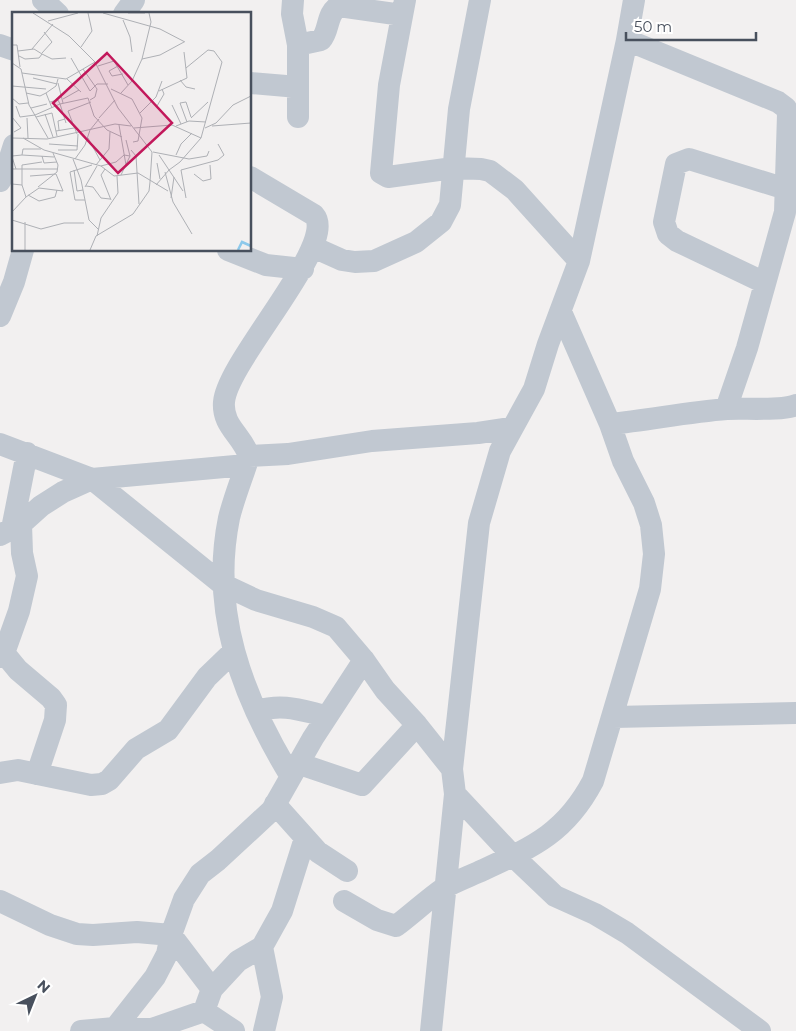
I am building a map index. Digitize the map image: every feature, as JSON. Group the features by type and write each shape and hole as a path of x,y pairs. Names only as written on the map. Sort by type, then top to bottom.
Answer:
{"street":[{"path":"43,0 56,12"},
{"path":"125,12 134,0"},
{"path":"293,0 292,14 298,45 298,117"},
{"path":"313,247 342,260 365,263 384,257 416,242 433,230 447,213 453,185 459,109 480,0"},
{"path":"431,1031 455,794 452,769 479,524 500,451 511,428 534,390 580,262 628,40 634,0"},
{"path":"298,45 321,40 326,34 331,13 337,7 404,7 389,85 381,173 388,177 453,168 481,168 498,175 515,190 580,262"},
{"path":"628,40 782,104 788,114 785,212 747,348 726,409"},
{"path":"0,45 12,49"},
{"path":"251,83 298,87"},
{"path":"0,181 12,151"},
{"path":"765,283 677,241 668,234 664,222 676,164 689,160 786,189"},
{"path":"251,178 316,216 318,229 313,247 303,269 255,337 225,394 224,414 226,420 243,441 248,460 230,517 222,584 224,608 234,651 265,734 294,769 362,784 417,725"},
{"path":"0,316 14,282 23,251"},
{"path":"231,251 266,265 303,269"},
{"path":"344,901 377,920 396,926 445,888 513,856 565,823 580,805 594,780 650,589 654,554 651,525 644,503 623,461 610,424 561,312"},
{"path":"610,424 726,409 790,408 796,405"},
{"path":"11,529 62,492 92,479 248,460 372,441 478,433 511,428"},
{"path":"37,774 55,720 56,705 51,698 2,655 19,611 27,576 22,553 11,529 9,444 92,479 222,584 256,600 329,622 340,631 385,690 417,725 452,769"},
{"path":"0,773 18,770 91,785 102,784 109,780 140,746 168,730 207,677 234,651"},
{"path":"115,1028 155,977 167,954 171,935 184,899 200,874 218,860 275,804 326,716 364,660"},
{"path":"256,711 274,706 283,706 326,716"},
{"path":"614,717 796,713"},
{"path":"455,794 513,856 555,896 595,914 627,933 760,1031"},
{"path":"275,804 318,852 347,871"},
{"path":"204,1011 212,989 238,961 262,947 282,911 305,838"},
{"path":"0,901 43,922 77,934 93,935 136,932 171,935 212,989"},
{"path":"262,947 272,998 264,1031"},
{"path":"81,1031 115,1028 152,1029 204,1011"},
{"path":"204,1011 234,1031"}]}
